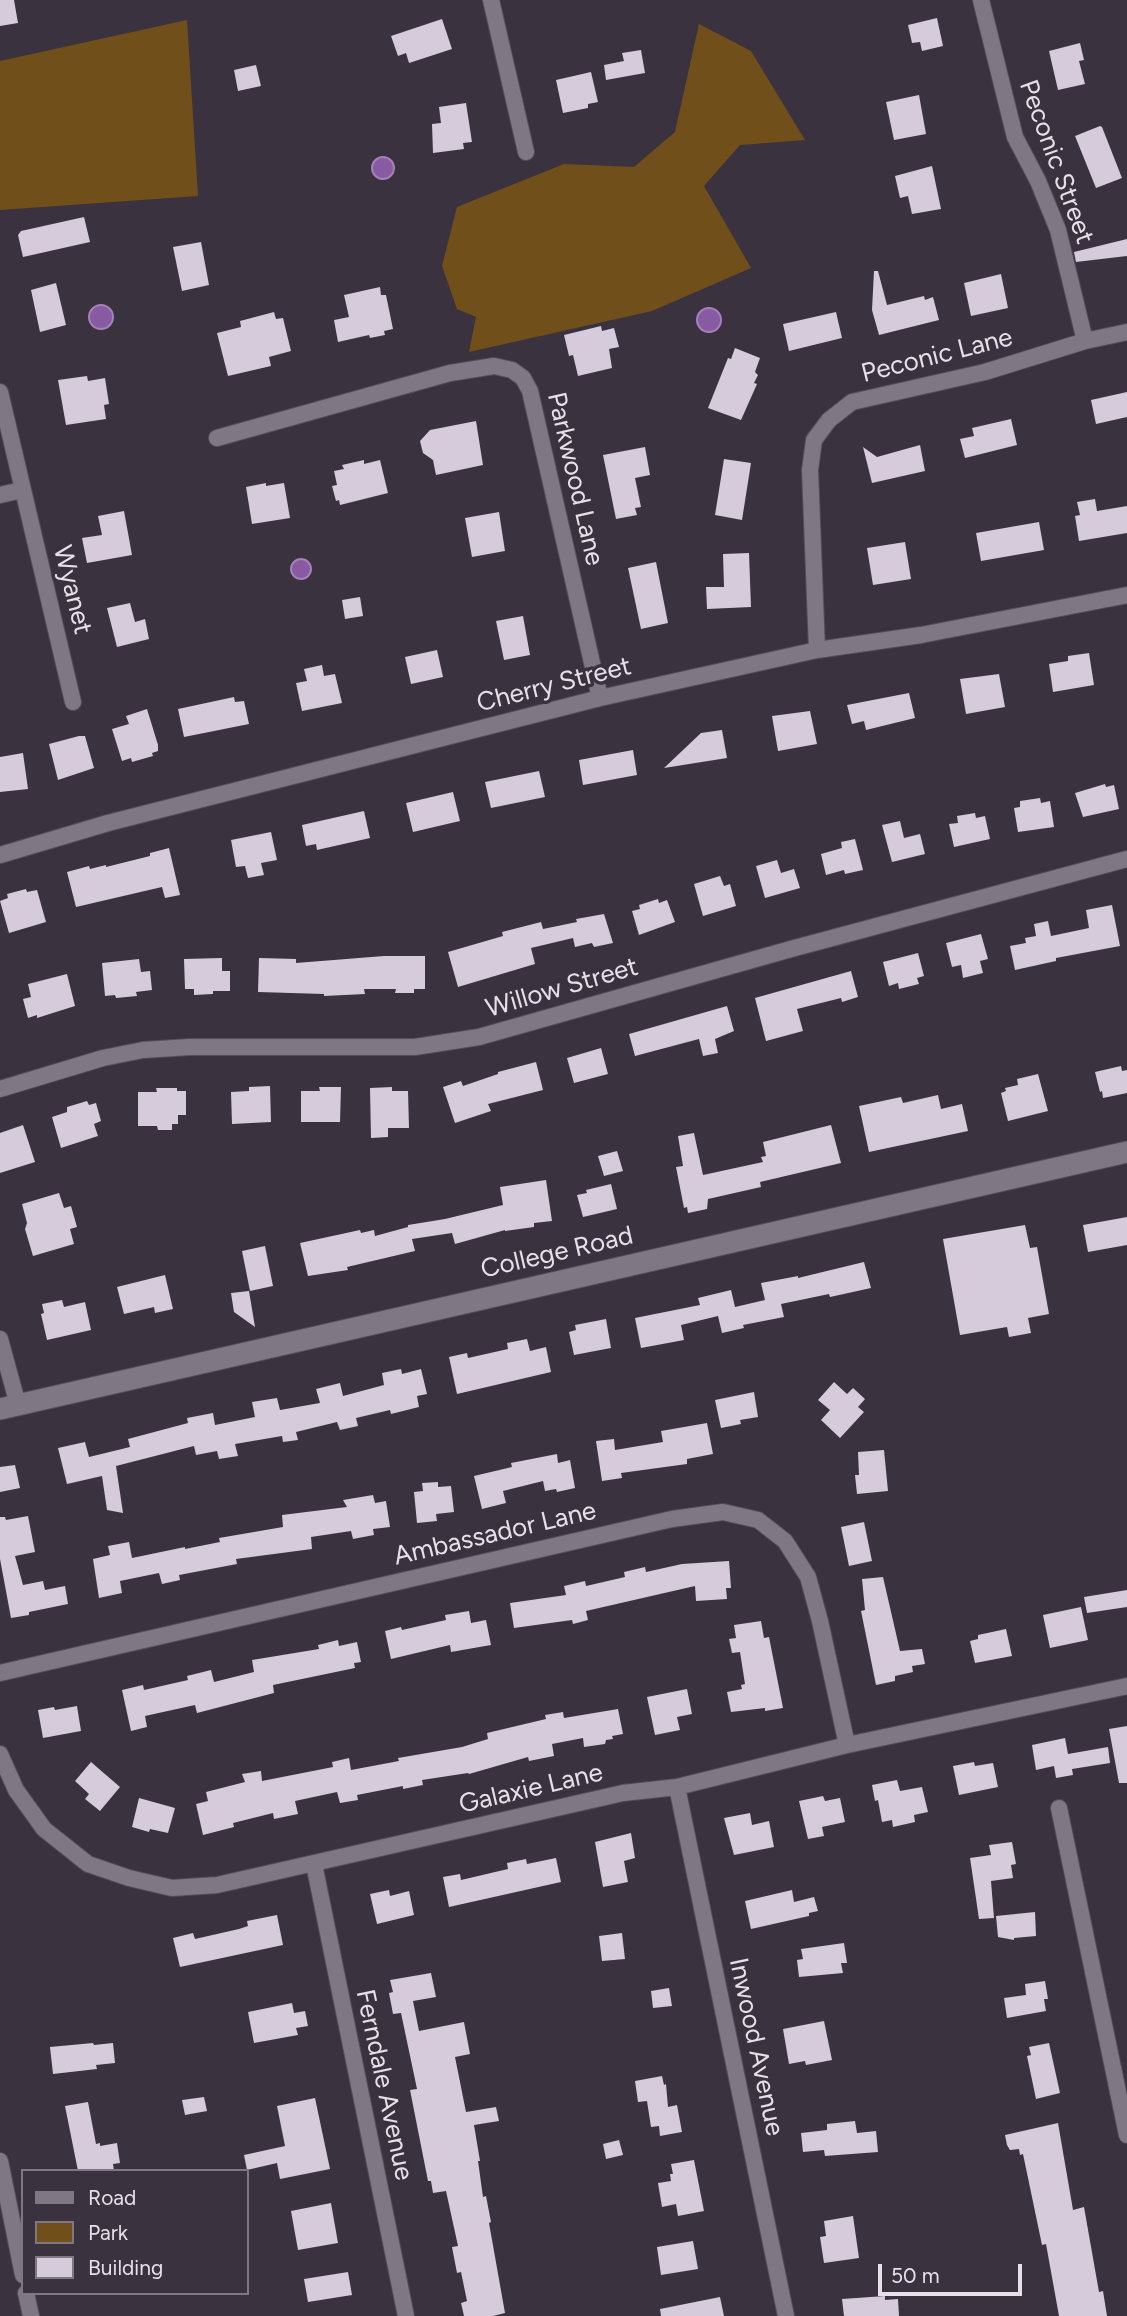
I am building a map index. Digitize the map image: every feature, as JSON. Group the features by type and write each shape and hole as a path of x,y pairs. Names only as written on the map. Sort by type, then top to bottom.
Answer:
{"street":[{"path":"491,0 526,152"},
{"name":"Peconic Street","path":"981,0 1015,138 1038,181 1058,230 1085,341"},
{"name":"Peconic Lane","path":"817,650 810,470 814,440 829,420 852,402 985,372 1085,341 1127,332"},
{"name":"Parkwood Lane","path":"217,438 450,373 494,366 512,370 523,378 530,391 600,698"},
{"name":"Wyanet","path":"0,392 74,702"},
{"path":"0,495 22,490"},
{"name":"Cherry Street","path":"0,855 108,823 600,698 817,650 921,635 1127,595"},
{"name":"Willow Street","path":"0,1089 103,1058 143,1050 190,1047 415,1047 479,1037 791,949 1127,859"},
{"name":"College Road","path":"9,1407 1127,1152"},
{"path":"0,1339 9,1407"},
{"name":"Ambassador Lane","path":"0,1673 672,1519 723,1512 758,1520 785,1541 808,1577 846,1745"},
{"name":"Galaxie Lane","path":"0,1754 16,1790 44,1829 88,1864 129,1878 172,1888 217,1885 623,1793 677,1787 846,1745 1127,1686"},
{"name":"Inwood Avenue","path":"677,1787 786,2316"},
{"path":"1059,1808 1127,2135"},
{"name":"Ferndale Avenue","path":"314,1864 406,2316"},
{"path":"0,2161 21,2265"},
{"path":"26,2295 31,2316"}],"green space":[{"path":"187,20 198,196 0,210 0,61"},
{"path":"699,24 751,51 805,140 740,145 704,186 751,268 652,311 469,352 476,317 457,309 442,266 457,207 564,164 634,167 675,132"}],"shaded area":[{"path":"383,157 391,160 394,168 391,176 383,179 375,176 372,168 375,160"},
{"path":"101,305 112,312 113,317 106,328 101,329 90,322 89,317 96,306"},
{"path":"709,308 718,311 721,320 718,329 709,332 700,329 697,320 700,311"},
{"path":"301,559 308,562 311,569 308,576 301,579 294,576 291,569 294,562"}],"building":[{"path":"0,0 14,0 18,23 0,26"},
{"path":"937,18 943,46 922,51 920,42 912,43 908,25"},
{"path":"442,19 452,49 409,63 406,53 398,56 391,36"},
{"path":"1080,43 1084,60 1079,61 1085,84 1058,90 1049,51"},
{"path":"641,50 645,73 606,80 604,65 624,61 622,53"},
{"path":"256,65 261,86 238,91 234,70"},
{"path":"591,72 598,102 588,104 588,108 563,113 556,80"},
{"path":"919,95 926,134 894,140 886,102"},
{"path":"466,103 472,142 463,143 464,149 433,153 432,124 441,123 439,107"},
{"path":"1100,126 1122,178 1096,188 1075,136"},
{"path":"932,166 941,209 912,214 908,196 900,198 895,176"},
{"path":"84,217 90,242 23,257 18,235 21,231"},
{"path":"1127,239 1127,256 1076,262 1074,252"},
{"path":"201,242 209,285 182,291 173,247"},
{"path":"874,271 878,271 887,305 924,296 925,300 933,297 939,320 879,335 872,310"},
{"path":"1001,274 1008,308 971,316 964,283"},
{"path":"56,283 66,325 40,332 31,290"},
{"path":"380,287 381,295 386,295 393,329 384,331 385,335 370,338 369,335 338,342 334,320 349,317 344,295"},
{"path":"274,312 276,319 283,318 291,351 269,357 271,366 228,376 217,333 241,327 240,321"},
{"path":"836,312 842,338 789,351 783,324"},
{"path":"601,326 602,331 614,328 619,347 609,349 612,368 578,376 564,335"},
{"path":"735,348 760,358 755,372 758,375 754,383 757,384 741,420 708,408 728,358 731,359"},
{"path":"87,376 88,381 105,378 109,404 104,405 106,419 66,425 58,380"},
{"path":"1127,392 1127,417 1096,424 1091,400"},
{"path":"1011,419 1017,445 965,458 960,439 974,436 972,428"},
{"path":"476,421 483,465 436,475 433,460 423,453 420,441 430,430"},
{"path":"920,445 925,471 872,483 863,447 877,457"},
{"path":"645,447 650,475 635,478 641,507 635,508 637,515 616,519 603,455"},
{"path":"724,459 751,463 742,520 715,515"},
{"path":"364,460 364,464 380,460 388,493 340,505 339,500 336,501 332,486 337,485 334,471 344,469 342,465"},
{"path":"266,483 266,486 284,483 290,518 252,524 246,487"},
{"path":"1095,499 1097,511 1127,506 1127,533 1079,541 1075,516 1080,515 1077,502"},
{"path":"124,511 132,555 87,563 82,538 102,535 98,516"},
{"path":"499,512 505,551 472,557 465,518"},
{"path":"1039,522 1044,550 981,561 976,533"},
{"path":"905,542 911,579 873,585 867,548"},
{"path":"749,553 751,607 707,609 706,587 724,587 723,554"},
{"path":"656,562 668,623 641,629 628,568"},
{"path":"360,597 363,616 345,619 342,600"},
{"path":"130,603 135,622 145,619 149,639 117,647 107,608"},
{"path":"523,616 530,655 504,660 496,621"},
{"path":"437,650 443,677 411,684 405,657"},
{"path":"1089,653 1094,685 1053,692 1049,664 1068,661 1068,656"},
{"path":"322,665 324,676 335,674 342,703 302,711 296,683 307,681 304,669"},
{"path":"999,674 1005,707 966,714 960,679"},
{"path":"909,693 915,718 866,730 864,721 852,724 847,705"},
{"path":"234,697 235,702 244,701 249,724 184,737 178,709"},
{"path":"147,709 158,751 152,753 153,756 132,762 131,758 122,761 112,729 129,724 126,716"},
{"path":"810,711 817,744 778,751 772,716"},
{"path":"722,730 727,758 664,768 701,733"},
{"path":"85,736 94,768 58,780 49,744"},
{"path":"633,750 637,775 583,785 579,760"},
{"path":"23,753 28,789 0,792 0,757"},
{"path":"539,771 545,797 491,808 485,782"},
{"path":"1105,784 1106,787 1114,785 1119,809 1083,817 1075,793"},
{"path":"453,792 460,821 413,832 406,803"},
{"path":"1040,798 1041,803 1050,801 1054,827 1018,832 1014,808 1020,807 1020,801"},
{"path":"364,811 370,838 317,850 316,844 306,846 302,825"},
{"path":"975,813 976,818 985,816 990,839 954,847 949,824 958,823 957,816"},
{"path":"900,821 904,838 920,834 925,854 892,862 882,825"},
{"path":"271,832 277,860 261,863 264,875 248,878 245,866 236,867 231,840"},
{"path":"855,839 863,870 845,874 844,870 826,875 821,854 842,848 841,842"},
{"path":"169,848 180,895 165,898 162,887 76,907 67,872 89,866 90,869 106,867 150,856 150,853"},
{"path":"777,860 781,873 794,869 800,888 765,898 756,866"},
{"path":"720,876 724,886 730,884 736,906 703,916 694,884"},
{"path":"26,889 27,892 37,890 46,922 9,933 0,901 8,898 7,894"},
{"path":"658,899 659,903 667,900 675,922 639,935 632,911 640,909 639,905"},
{"path":"1112,905 1120,946 1056,958 1056,961 1015,970 1010,946 1026,943 1025,938 1036,936 1034,924 1048,921 1051,936 1089,928 1086,910"},
{"path":"604,914 613,943 594,947 592,943 575,947 573,938 531,948 535,964 458,987 448,952 503,936 502,932 541,922 543,929"},
{"path":"981,934 988,959 980,961 983,973 963,978 961,965 952,967 946,943"},
{"path":"918,953 924,976 917,978 919,984 899,989 898,983 889,986 883,962"},
{"path":"384,956 425,956 425,989 414,989 414,993 395,993 396,989 364,989 365,994 324,996 258,992 259,958 296,959 296,963"},
{"path":"222,958 222,971 230,971 230,991 194,995 194,989 185,989 184,959"},
{"path":"139,959 141,972 150,971 152,990 136,992 137,996 105,996 102,963"},
{"path":"851,971 858,997 842,1002 841,998 797,1009 803,1031 766,1041 755,998"},
{"path":"67,974 75,1006 37,1018 37,1015 28,1018 23,999 31,997 28,984"},
{"path":"727,1006 734,1031 715,1039 718,1053 703,1056 699,1039 635,1056 629,1034"},
{"path":"601,1048 608,1074 574,1083 567,1058"},
{"path":"536,1062 543,1090 488,1104 491,1111 455,1123 443,1087 461,1081 463,1086 498,1072"},
{"path":"1121,1066 1122,1071 1127,1070 1127,1093 1103,1098 1095,1072"},
{"path":"1038,1074 1048,1111 1008,1121 1001,1093 1006,1091 1005,1088 1018,1085 1017,1079"},
{"path":"270,1086 271,1122 232,1124 231,1092 249,1091 249,1087"},
{"path":"319,1087 341,1087 340,1122 301,1122 301,1091 320,1091"},
{"path":"392,1087 392,1091 408,1091 409,1128 388,1128 388,1137 371,1138 370,1088"},
{"path":"156,1088 186,1091 186,1115 178,1115 178,1124 172,1124 172,1130 158,1130 157,1126 138,1126 138,1092 157,1092"},
{"path":"938,1095 941,1109 962,1104 968,1131 869,1152 859,1106 901,1097 903,1103"},
{"path":"87,1101 89,1105 96,1103 101,1121 94,1124 98,1136 61,1148 52,1117 67,1112 67,1107"},
{"path":"23,1125 35,1162 0,1173 0,1133"},
{"path":"831,1125 841,1163 760,1182 761,1187 708,1199 707,1209 688,1213 687,1207 684,1208 676,1167 683,1166 678,1136 694,1133 703,1175 763,1162 761,1157 766,1156 763,1142"},
{"path":"617,1151 623,1171 604,1176 598,1156"},
{"path":"546,1180 552,1221 534,1223 534,1227 505,1230 455,1244 452,1233 412,1239 415,1251 347,1267 348,1270 308,1276 300,1243 360,1230 361,1233 374,1230 375,1236 408,1225 503,1205 500,1187"},
{"path":"611,1184 617,1209 583,1217 577,1195"},
{"path":"59,1193 64,1208 71,1206 77,1227 70,1229 74,1244 33,1256 25,1229 27,1223 22,1204"},
{"path":"1127,1217 1127,1245 1088,1252 1083,1225"},
{"path":"1025,1225 1030,1248 1037,1247 1049,1314 1028,1318 1031,1333 1009,1337 1007,1327 960,1335 943,1239"},
{"path":"265,1246 273,1286 250,1291 242,1251"},
{"path":"864,1262 871,1288 781,1304 784,1317 743,1325 744,1328 722,1333 718,1316 681,1325 684,1340 641,1348 635,1318 700,1305 698,1298 731,1290 735,1307 765,1300 761,1283 798,1278"},
{"path":"165,1275 173,1309 155,1313 154,1307 124,1314 117,1287"},
{"path":"249,1291 255,1327 234,1312 231,1293"},
{"path":"62,1300 64,1307 85,1302 91,1330 47,1340 41,1314 44,1313 42,1304"},
{"path":"606,1319 611,1348 574,1355 569,1332 576,1330 575,1325"},
{"path":"527,1339 530,1351 546,1347 551,1372 457,1394 449,1357 467,1353 468,1358 508,1349 507,1343"},
{"path":"401,1369 402,1374 421,1369 427,1394 417,1396 419,1407 356,1418 358,1426 340,1430 337,1422 296,1432 298,1440 283,1442 282,1436 235,1444 238,1456 219,1459 217,1451 196,1455 194,1446 116,1466 123,1513 107,1510 102,1476 67,1484 58,1448 85,1442 89,1457 130,1447 128,1439 188,1423 187,1418 213,1413 215,1425 255,1417 252,1402 277,1398 280,1410 320,1403 316,1389 340,1383 343,1396 384,1385 382,1373"},
{"path":"834,1382 847,1394 853,1388 865,1399 858,1407 864,1412 840,1438 821,1420 830,1410 818,1400"},
{"path":"754,1392 758,1417 740,1420 741,1424 721,1428 715,1400"},
{"path":"707,1423 713,1454 687,1459 687,1464 621,1473 622,1478 602,1481 596,1441 614,1439 615,1450 663,1442 661,1431"},
{"path":"884,1450 888,1491 857,1494 855,1475 859,1475 858,1452"},
{"path":"557,1454 558,1463 570,1460 575,1488 557,1492 556,1489 545,1491 543,1481 503,1491 506,1503 482,1509 474,1476 512,1467 511,1463"},
{"path":"15,1465 20,1488 0,1492 0,1467"},
{"path":"438,1482 438,1487 451,1486 454,1512 436,1514 437,1521 417,1523 414,1492 423,1491 422,1483"},
{"path":"373,1495 375,1503 386,1501 390,1527 373,1529 374,1535 353,1539 351,1531 311,1537 312,1549 236,1559 237,1564 179,1575 180,1580 162,1584 159,1573 120,1581 122,1593 99,1598 93,1559 110,1555 108,1546 129,1542 132,1558 185,1549 220,1542 219,1538 283,1527 282,1515 347,1507 343,1500"},
{"path":"28,1516 35,1552 15,1556 23,1585 43,1581 45,1590 65,1586 68,1604 11,1618 0,1559 0,1517 5,1517 6,1520"},
{"path":"864,1522 872,1561 849,1566 841,1527"},
{"path":"729,1561 731,1588 726,1588 727,1599 696,1601 695,1586 586,1611 588,1620 573,1624 572,1620 514,1628 510,1603 566,1595 564,1586 585,1581 586,1586 625,1577 624,1572 645,1567 646,1572 682,1564"},
{"path":"883,1577 900,1651 922,1649 925,1664 912,1666 913,1672 895,1676 895,1681 876,1685 861,1611 865,1610 862,1579"},
{"path":"1127,1590 1127,1607 1087,1613 1084,1597"},
{"path":"1081,1607 1088,1640 1050,1648 1043,1615"},
{"path":"469,1611 471,1623 486,1620 491,1645 451,1652 450,1645 391,1659 385,1631 446,1620 445,1615"},
{"path":"761,1621 764,1638 769,1637 783,1708 731,1712 727,1692 742,1689 741,1685 745,1684 740,1652 732,1653 729,1639 736,1638 734,1625"},
{"path":"1006,1629 1012,1656 975,1663 970,1641 978,1639 978,1635"},
{"path":"338,1640 339,1646 357,1642 361,1662 354,1663 355,1668 273,1685 274,1693 197,1713 195,1705 145,1716 147,1727 131,1731 122,1690 143,1685 144,1690 188,1680 187,1676 211,1670 214,1682 254,1672 252,1660 319,1649 318,1645"},
{"path":"687,1689 692,1714 677,1717 680,1730 655,1735 647,1697"},
{"path":"77,1706 81,1731 43,1738 38,1710"},
{"path":"618,1709 623,1734 612,1736 613,1739 606,1740 605,1744 584,1747 583,1738 552,1744 554,1756 529,1761 528,1757 469,1774 422,1780 423,1785 357,1795 358,1800 340,1803 337,1792 295,1801 298,1814 274,1819 273,1813 233,1823 234,1827 203,1835 196,1804 208,1801 206,1792 245,1782 242,1774 261,1771 262,1781 333,1767 332,1762 349,1758 351,1770 399,1761 398,1758 462,1747 488,1739 487,1733 546,1719 545,1715 563,1712 564,1718"},
{"path":"1127,1726 1127,1783 1119,1783 1109,1729"},
{"path":"1065,1738 1068,1754 1108,1747 1110,1763 1072,1769 1073,1775 1056,1778 1054,1766 1036,1770 1032,1745"},
{"path":"91,1762 120,1787 100,1811 85,1799 89,1794 75,1781"},
{"path":"974,1762 975,1766 993,1763 998,1787 959,1795 953,1766"},
{"path":"897,1780 900,1791 922,1787 928,1812 914,1815 915,1822 893,1827 892,1820 882,1822 872,1785"},
{"path":"823,1796 825,1801 840,1798 845,1822 822,1827 824,1836 808,1839 799,1801"},
{"path":"139,1798 175,1808 168,1833 150,1829 149,1832 132,1827"},
{"path":"750,1813 752,1825 769,1821 774,1847 734,1855 724,1818"},
{"path":"631,1833 635,1858 624,1861 628,1882 603,1887 595,1842"},
{"path":"1012,1842 1016,1864 1011,1865 1013,1878 991,1881 994,1918 979,1919 970,1858 991,1855 989,1845"},
{"path":"556,1858 561,1882 449,1907 443,1877 460,1874 461,1880 508,1869 507,1863 526,1859 527,1864"},
{"path":"389,1890 390,1896 409,1891 414,1915 377,1924 370,1894"},
{"path":"792,1890 794,1902 814,1897 818,1911 809,1913 809,1916 751,1929 745,1901"},
{"path":"1035,1912 1036,1936 1014,1940 998,1937 996,1916"},
{"path":"277,1915 283,1945 180,1967 173,1938 193,1933 195,1939 239,1929 248,1926 247,1921"},
{"path":"622,1933 625,1959 602,1961 599,1936"},
{"path":"844,1943 847,1963 841,1963 843,1973 799,1977 797,1960 803,1959 801,1949"},
{"path":"431,1973 436,1997 413,2001 419,2031 464,2022 470,2054 455,2057 466,2112 496,2107 499,2121 474,2125 483,2197 486,2196 491,2222 489,2223 505,2313 493,2316 464,2316 461,2303 467,2301 461,2272 457,2273 452,2247 458,2246 446,2191 433,2193 431,2181 428,2181 410,2090 417,2089 401,2013 393,2014 389,1993 393,1992 390,1980"},
{"path":"1045,1981 1048,1999 1044,1999 1046,2011 1007,2018 1004,1998 1026,1995 1025,1984"},
{"path":"669,1988 672,2006 653,2008 651,1991"},
{"path":"292,2003 294,2013 305,2011 308,2026 296,2028 298,2035 254,2043 248,2012"},
{"path":"824,2021 832,2060 806,2065 805,2061 789,2064 783,2029"},
{"path":"113,2043 115,2063 96,2065 97,2069 53,2074 50,2047"},
{"path":"1049,2043 1060,2093 1036,2099 1027,2056 1031,2055 1029,2047"},
{"path":"662,2076 664,2085 666,2084 668,2107 677,2105 682,2132 660,2136 659,2126 651,2127 647,2101 638,2102 635,2081"},
{"path":"204,2097 207,2111 185,2115 182,2100"},
{"path":"315,2098 330,2169 280,2179 277,2163 247,2169 244,2155 285,2146 277,2106"},
{"path":"88,2102 96,2144 100,2143 100,2146 117,2143 120,2163 113,2164 114,2169 78,2169 65,2106"},
{"path":"855,2121 857,2133 876,2131 878,2152 825,2156 824,2150 803,2152 801,2133 827,2130 827,2124"},
{"path":"1058,2123 1073,2210 1084,2207 1099,2292 1103,2291 1107,2316 1059,2316 1046,2244 1042,2245 1023,2154 1020,2155 1019,2149 1010,2150 1007,2145 1005,2135"},
{"path":"619,2140 623,2155 606,2159 603,2144"},
{"path":"694,2160 704,2211 678,2216 676,2204 662,2207 658,2183 671,2181 671,2164"},
{"path":"331,2203 338,2243 298,2250 291,2211"},
{"path":"853,2216 859,2258 824,2263 820,2237 826,2236 824,2221"},
{"path":"693,2241 698,2269 661,2275 657,2247"},
{"path":"348,2272 352,2295 308,2302 304,2279"},
{"path":"885,2296 885,2300 898,2299 899,2316 844,2316 842,2299"},
{"path":"720,2297 724,2316 661,2316 660,2309"}]}
